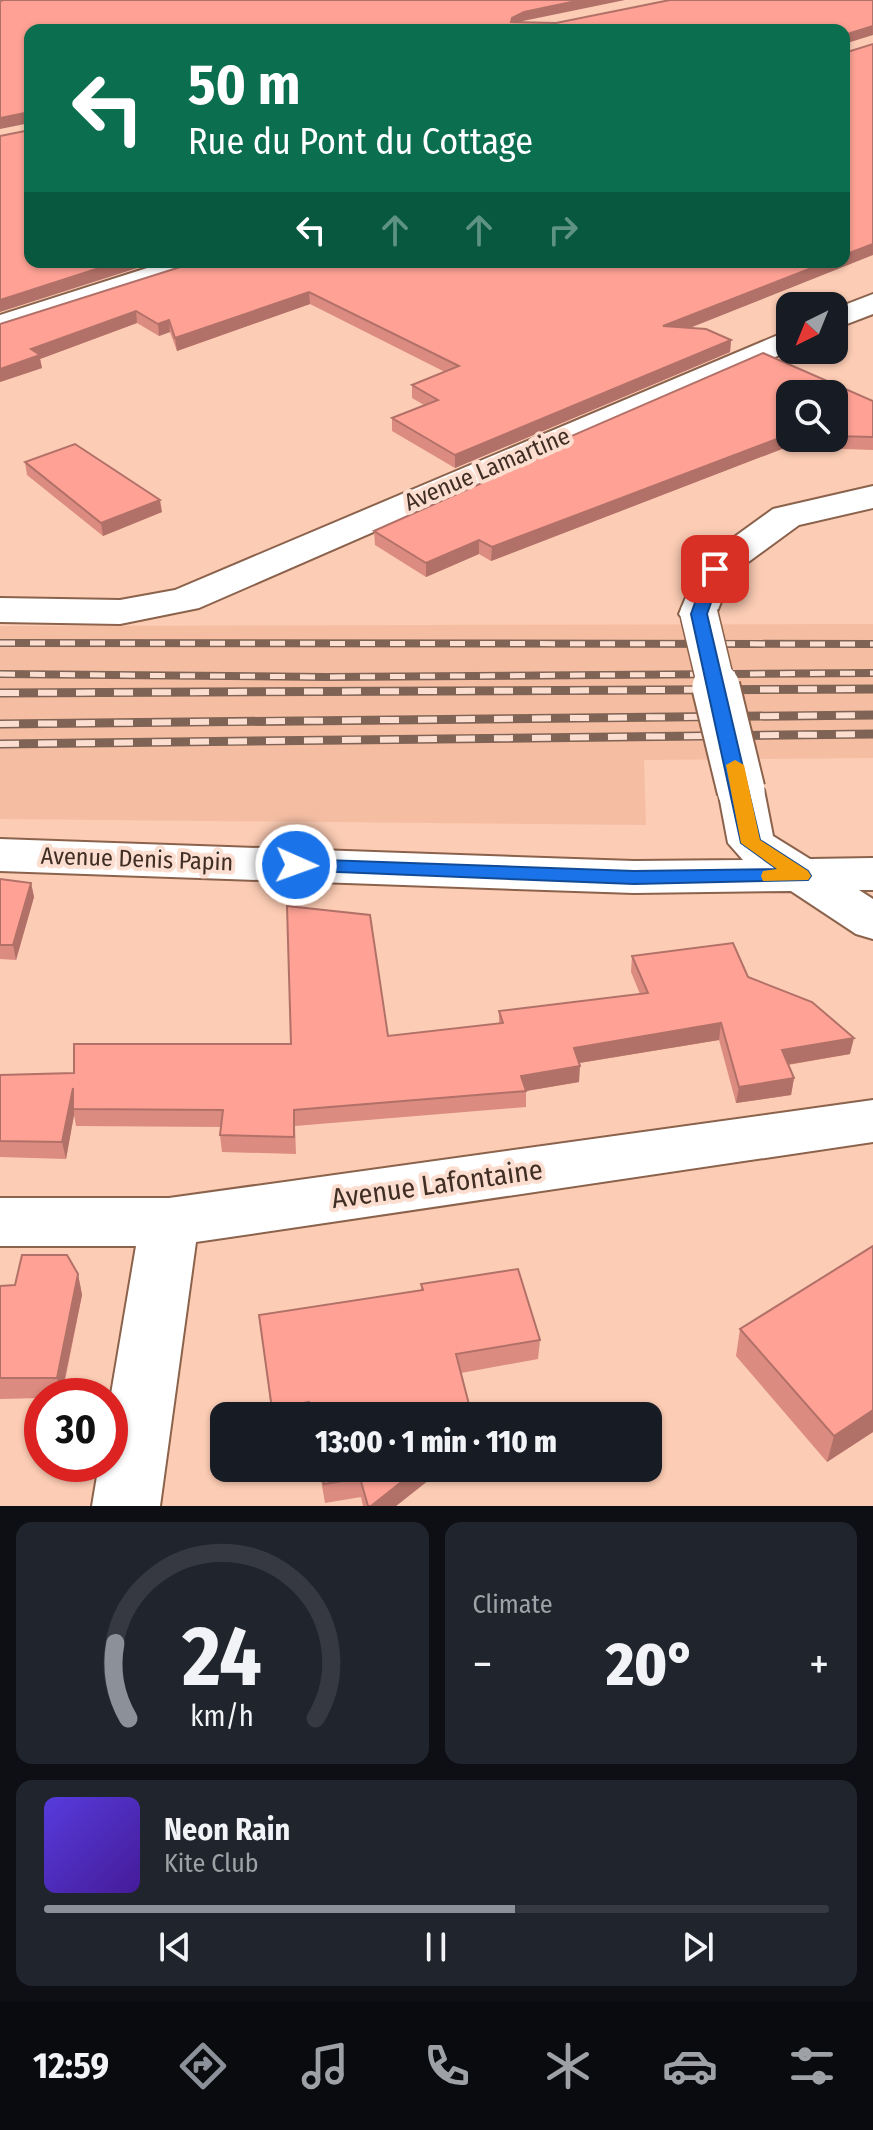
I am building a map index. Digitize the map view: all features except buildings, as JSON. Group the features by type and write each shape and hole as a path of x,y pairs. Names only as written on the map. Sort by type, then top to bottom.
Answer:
{"street":[{"path":"0,325 176,268"},
{"path":"848,314 873,303"},
{"path":"848,319 873,320"},
{"name":"Avenue Lamartine","path":"0,610 120,612 185,600 776,345"},
{"path":"873,497 786,517 715,569 699,614 751,843 873,922"},
{"name":"Avenue Denis Papin","path":"0,855 634,877 873,874"},
{"name":"Avenue Lafontaine","path":"0,1222 169,1222 873,1121"},
{"path":"126,1506 169,1222"}],"shaded area":[{"path":"873,624 873,758 644,760 646,825 0,819 0,626"}],"railway":[{"path":"0,643 873,644"},
{"path":"0,674 327,677 873,673"},
{"path":"0,693 873,689"},
{"path":"0,724 873,715"},
{"path":"0,744 873,734"}],"slow traffic":[{"path":"735,765 751,843 801,876 770,876"}],"route":[{"path":"296,865 634,877 801,876 751,843 699,614 715,569"}]}
